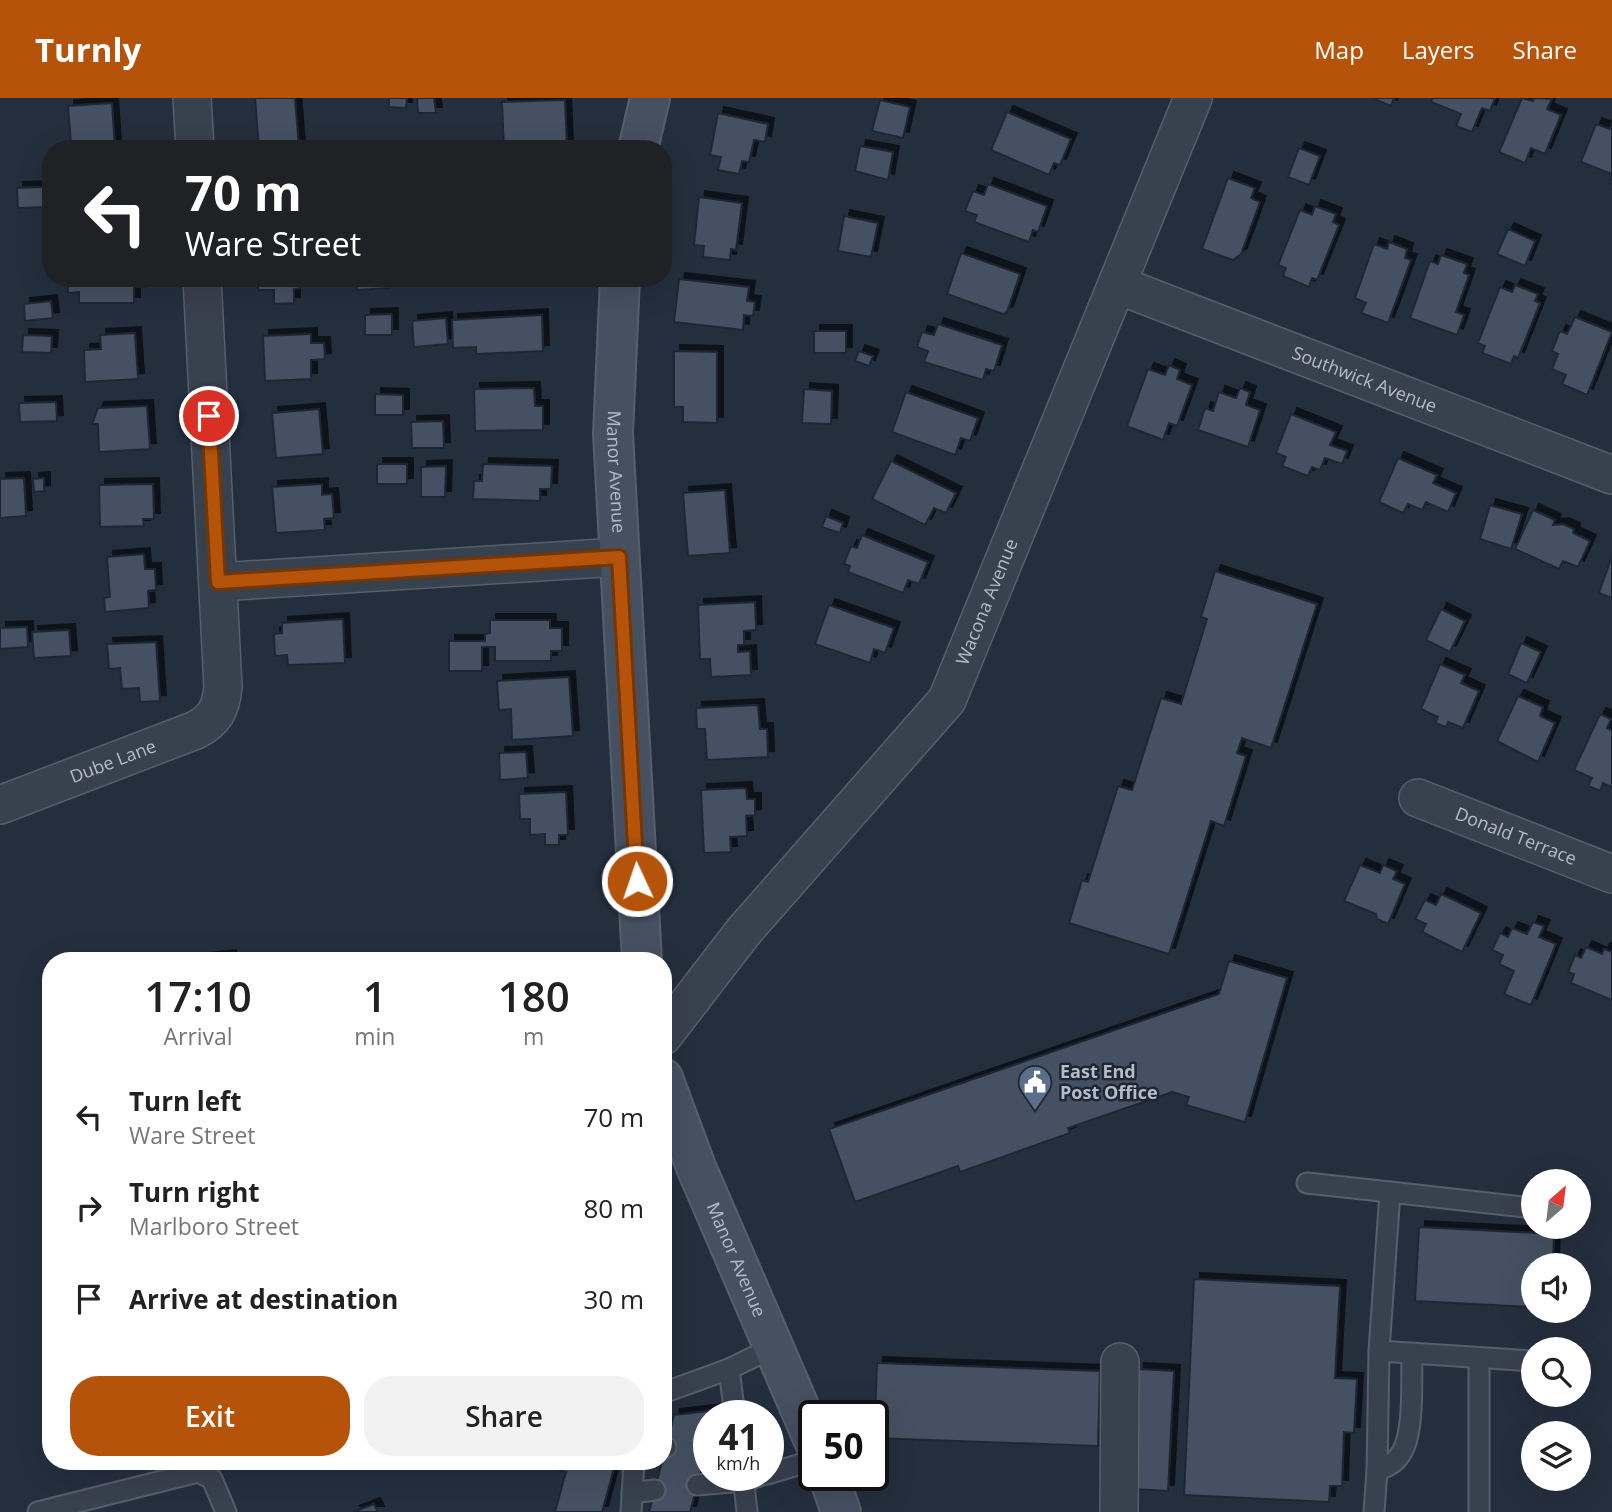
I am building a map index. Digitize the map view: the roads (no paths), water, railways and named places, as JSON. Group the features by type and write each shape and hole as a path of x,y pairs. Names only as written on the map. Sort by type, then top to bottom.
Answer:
{"main road":[{"path":"640,140 650,98"},
{"name":"Manor Avenue","path":"619,287 612,402 641,952"},
{"name":"Manor Avenue","path":"672,1102 696,1167 798,1403"},
{"path":"834,1491 841,1512"}],"street":[{"path":"192,98 194,140"},
{"name":"Wacona Avenue","path":"672,1024 744,931 947,700 1193,98"},
{"name":"Southwick Avenue","path":"1118,285 1612,475"},
{"path":"202,287 218,582 619,557"},
{"name":"Dube Lane","path":"0,804 206,724 219,710 223,687 218,582"},
{"name":"Donald Terrace","path":"1418,798 1612,874"},
{"path":"1119,1512 1120,1362"}],"lane":[{"path":"1307,1184 1521,1207"},
{"path":"1374,1512 1379,1351 1390,1192"},
{"path":"672,1390 729,1369 774,1347"},
{"path":"1379,1351 1521,1360"},
{"path":"1377,1471 1393,1463 1402,1452 1408,1437 1412,1354"},
{"path":"1479,1358 1479,1512"},
{"path":"729,1369 733,1400"},
{"path":"631,1503 633,1470"},
{"path":"38,1512 198,1472 212,1479 226,1512"},
{"path":"631,1503 654,1490"},
{"path":"745,1491 747,1512"}],"place":[{"name":"East End Post Office","path":"1035,1112"}]}
